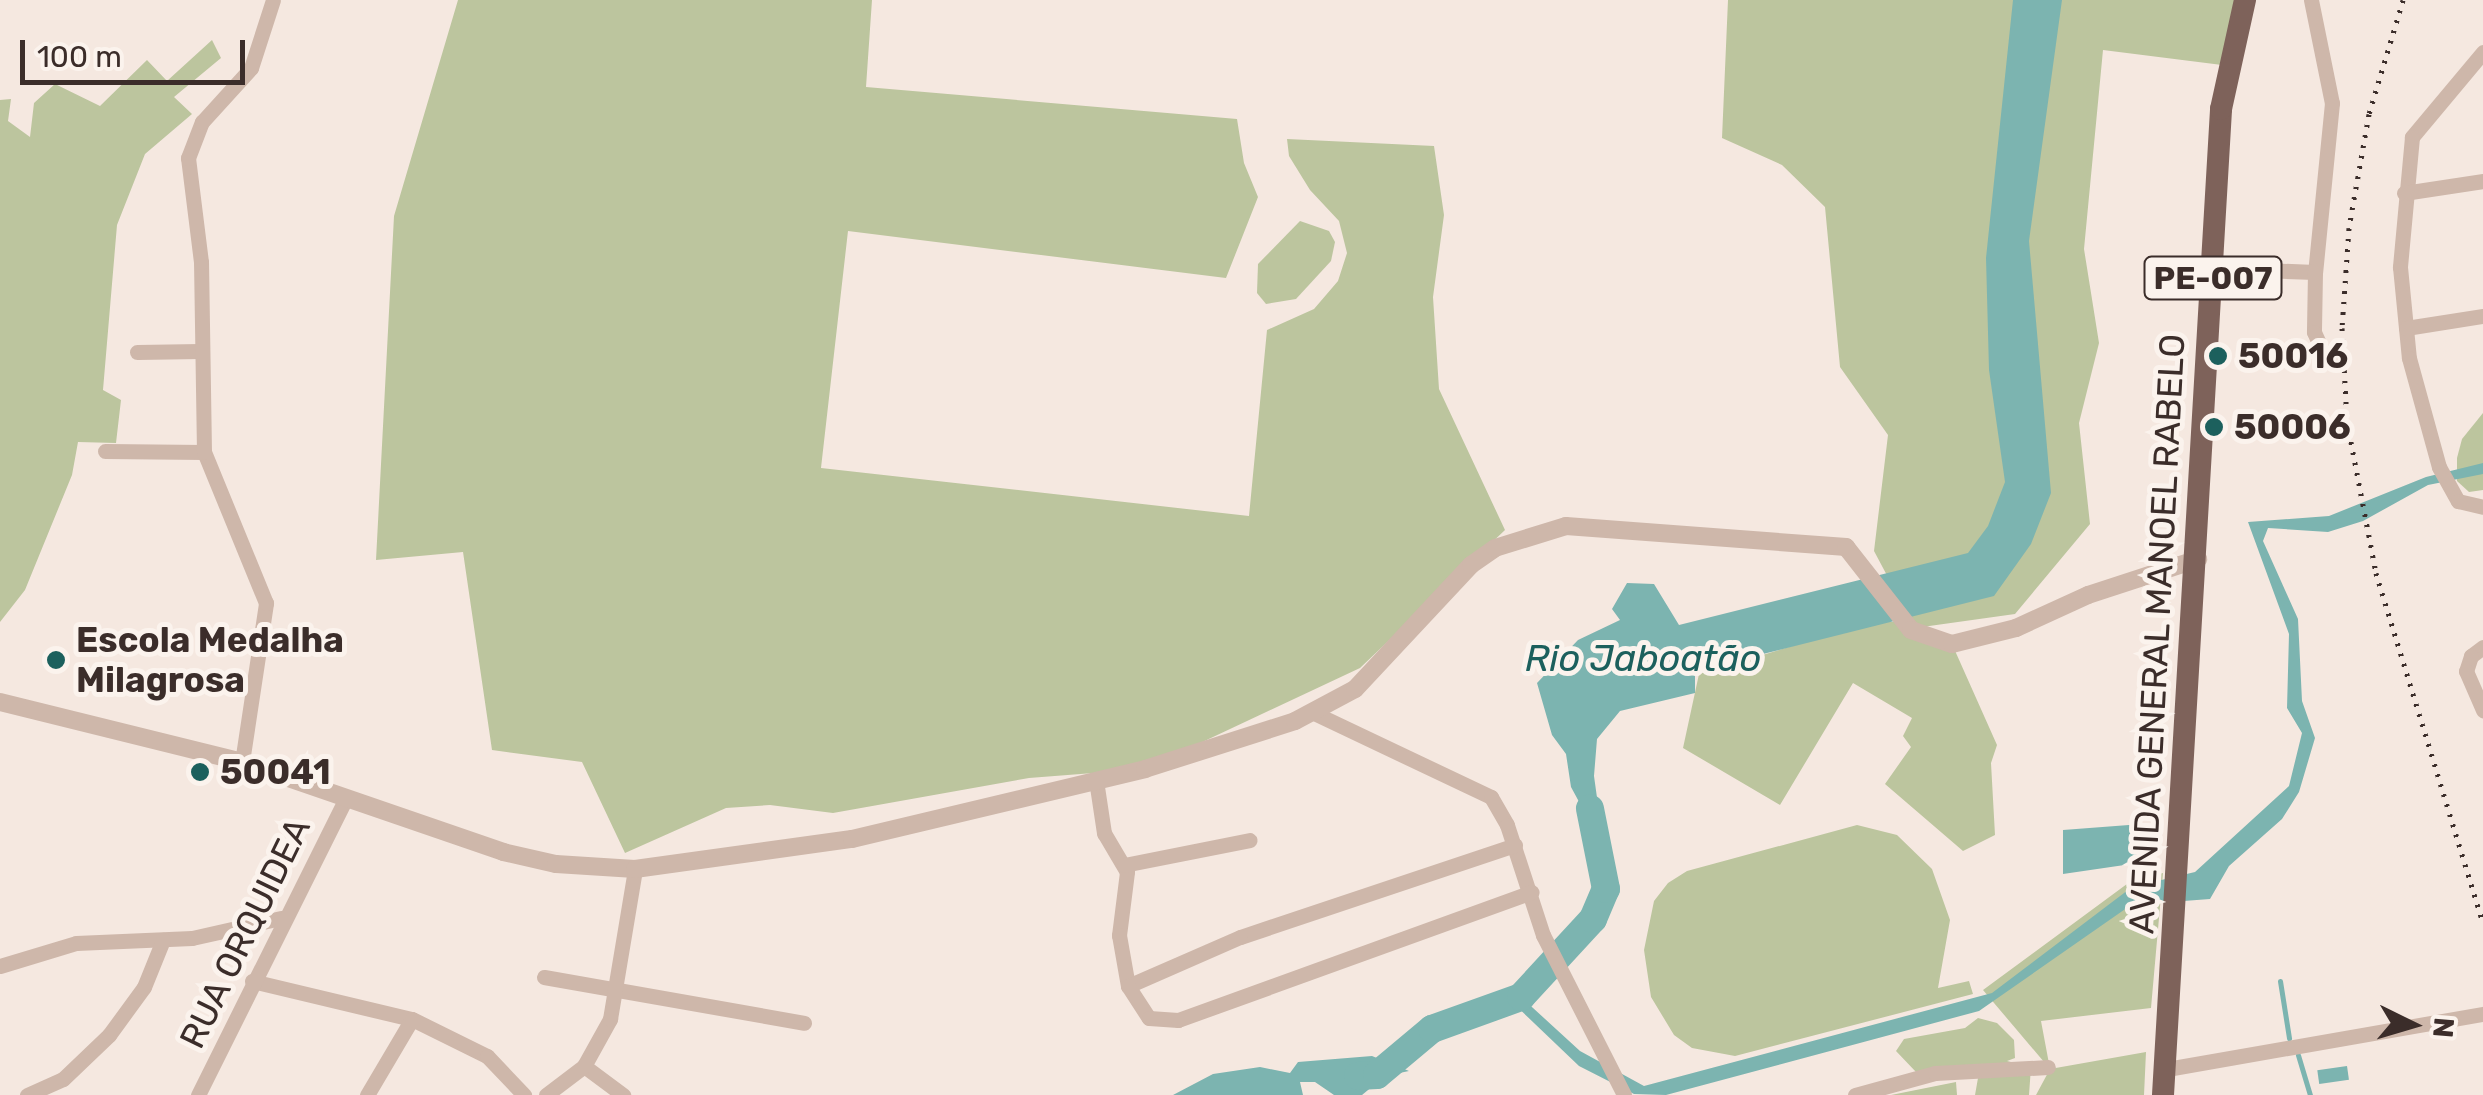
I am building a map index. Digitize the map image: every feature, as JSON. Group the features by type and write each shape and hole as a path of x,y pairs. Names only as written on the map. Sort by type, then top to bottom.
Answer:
{"main road":[{"name":"AVENIDA GENERAL MANOEL RABELO","path":"2163,1095 2222,110 2245,0"}],"street":[{"path":"242,762 266,603 204,452 201,262 188,158 202,122 251,68 274,0"},
{"path":"2311,0 2332,103 2315,272 2314,332 2326,359"},
{"path":"2483,52 2412,136 2400,267 2406,328 2439,467 2458,501 2483,507"},
{"path":"2404,193 2483,182"},
{"path":"2214,268 2315,272"},
{"path":"2406,328 2483,316"},
{"path":"138,352 200,351"},
{"path":"105,451 204,452"},
{"path":"0,702 242,762 503,852 556,864 636,869 798,850 1096,780 1314,714 1381,666 1471,565 1529,534 1617,526 1846,546 1860,571 1904,622 1952,644 1984,637 2198,559"},
{"path":"2483,647 2470,656 2466,671 2483,710"},
{"path":"1314,714 1476,785 1500,809 1532,892 1543,935 1624,1095"},
{"path":"1096,780 1104,833 1124,865 1119,935 1128,986 1149,1018 1178,1020 1532,892"},
{"name":"RUA ORQUIDEA","path":"198,1095 281,918 346,798"},
{"path":"1124,865 1250,840"},
{"path":"1128,986 1224,944 1515,844"},
{"path":"546,1095 584,1066 600,1042 618,991 636,869"},
{"path":"0,966 76,943 163,940 281,918"},
{"path":"27,1095 64,1079 109,1035 144,987 163,940"},
{"path":"544,977 804,1023"},
{"path":"252,980 412,1020 486,1056 524,1095"},
{"path":"2167,1069 2483,1014"},
{"path":"367,1095 412,1020"},
{"path":"584,1066 623,1095"},
{"path":"1855,1095 1935,1073 2048,1067"}],"green space":[{"path":"458,0 872,0 866,87 1237,119 1244,163 1258,197 1226,278 848,231 821,468 1249,516 1267,330 1314,309 1338,281 1347,253 1339,221 1310,190 1289,156 1287,139 1434,146 1444,215 1433,297 1439,389 1505,530 1360,668 1145,769 1029,778 833,813 770,805 726,808 625,853 582,762 492,750 463,552 376,560 394,216"},
{"path":"1728,0 2238,0 2222,65 2103,50 2084,249 2099,343 2079,423 2090,524 2015,614 1915,628 1874,551 1888,435 1840,367 1825,207 1782,165 1722,138"},
{"path":"212,40 221,58 174,97 192,114 145,154 117,225 103,390 121,400 116,443 78,442 72,475 25,590 0,622 0,100 11,99 8,121 30,137 34,103 55,84 100,106 147,60 167,81"},
{"path":"1300,221 1329,231 1335,242 1331,261 1296,299 1266,304 1257,293 1258,264"},
{"path":"2483,413 2483,490 2469,492 2457,481 2457,458 2462,439"},
{"path":"1872,622 1903,622 1952,644 1997,745 1991,763 1995,835 1963,851 1885,784 1911,747 1903,736 1912,718 1853,683 1780,805 1683,748 1699,674"},
{"path":"1857,825 1897,835 1932,869 1950,920 1938,988 1969,981 1973,994 1735,1056 1692,1048 1674,1035 1651,997 1644,950 1654,901 1668,883 1687,871"},
{"path":"2163,873 2151,1008 2041,1021 2050,1069 1983,990 2131,881"},
{"path":"1978,1018 1997,1023 2014,1040 2015,1058 2007,1061 2031,1067 2029,1095 1975,1095 1978,1078 1916,1072 1896,1051 1904,1039 1965,1028"},
{"path":"2146,1052 2144,1095 2036,1095 2050,1069"},
{"path":"1956,1082 1957,1095 1891,1095"}],"water":[{"name":"Rio Jaboatão","path":"2013,0 2062,0 2029,241 2051,493 2031,544 1994,596 1695,671 1695,693 1620,711 1597,739 1594,776 1604,848 1571,787 1566,754 1552,735 1537,683 1578,640 1620,620 1612,609 1627,583 1654,584 1679,625 1968,553 1988,526 2005,482 1989,370 1986,258"},
{"path":"2483,463 2483,474 2428,485 2363,521 2328,532 2268,528 2263,541 2298,619 2302,701 2315,738 2299,792 2282,819 2229,866 2210,899 2131,905 1979,1011 1666,1095 1634,1094 1579,1066 1512,1002 1521,997 1580,1051 1644,1086 1992,993 2132,887 2195,872 2289,786 2302,733 2287,708 2289,634 2248,522 2329,516 2426,477"},
{"path":"2142,824 2145,862 2063,874 2063,830"},
{"path":"1372,1056 1409,1071 1385,1076 1362,1095 1334,1095 1315,1082 1300,1082 1303,1095 1173,1095 1213,1074 1260,1067 1290,1073 1298,1062"},
{"path":"2347,1066 2349,1080 2319,1084 2317,1070"}],"waterway":[{"name":"Rio Jaboatão","path":"1358,1076 1377,1075 1432,1029 1521,997 1593,919 1606,889 1590,809"},
{"path":"2280,981 2289,1038"},
{"path":"2298,1055 2310,1095"}],"railway":[{"path":"2403,0 2369,114 2349,228 2342,328 2347,421 2376,573 2483,924"}],"place":[{"name":"50016","path":"2218,356"},
{"name":"50006","path":"2214,427"},
{"name":"Escola Medalha Milagrosa","path":"56,660"},
{"name":"50041","path":"200,772"}]}
